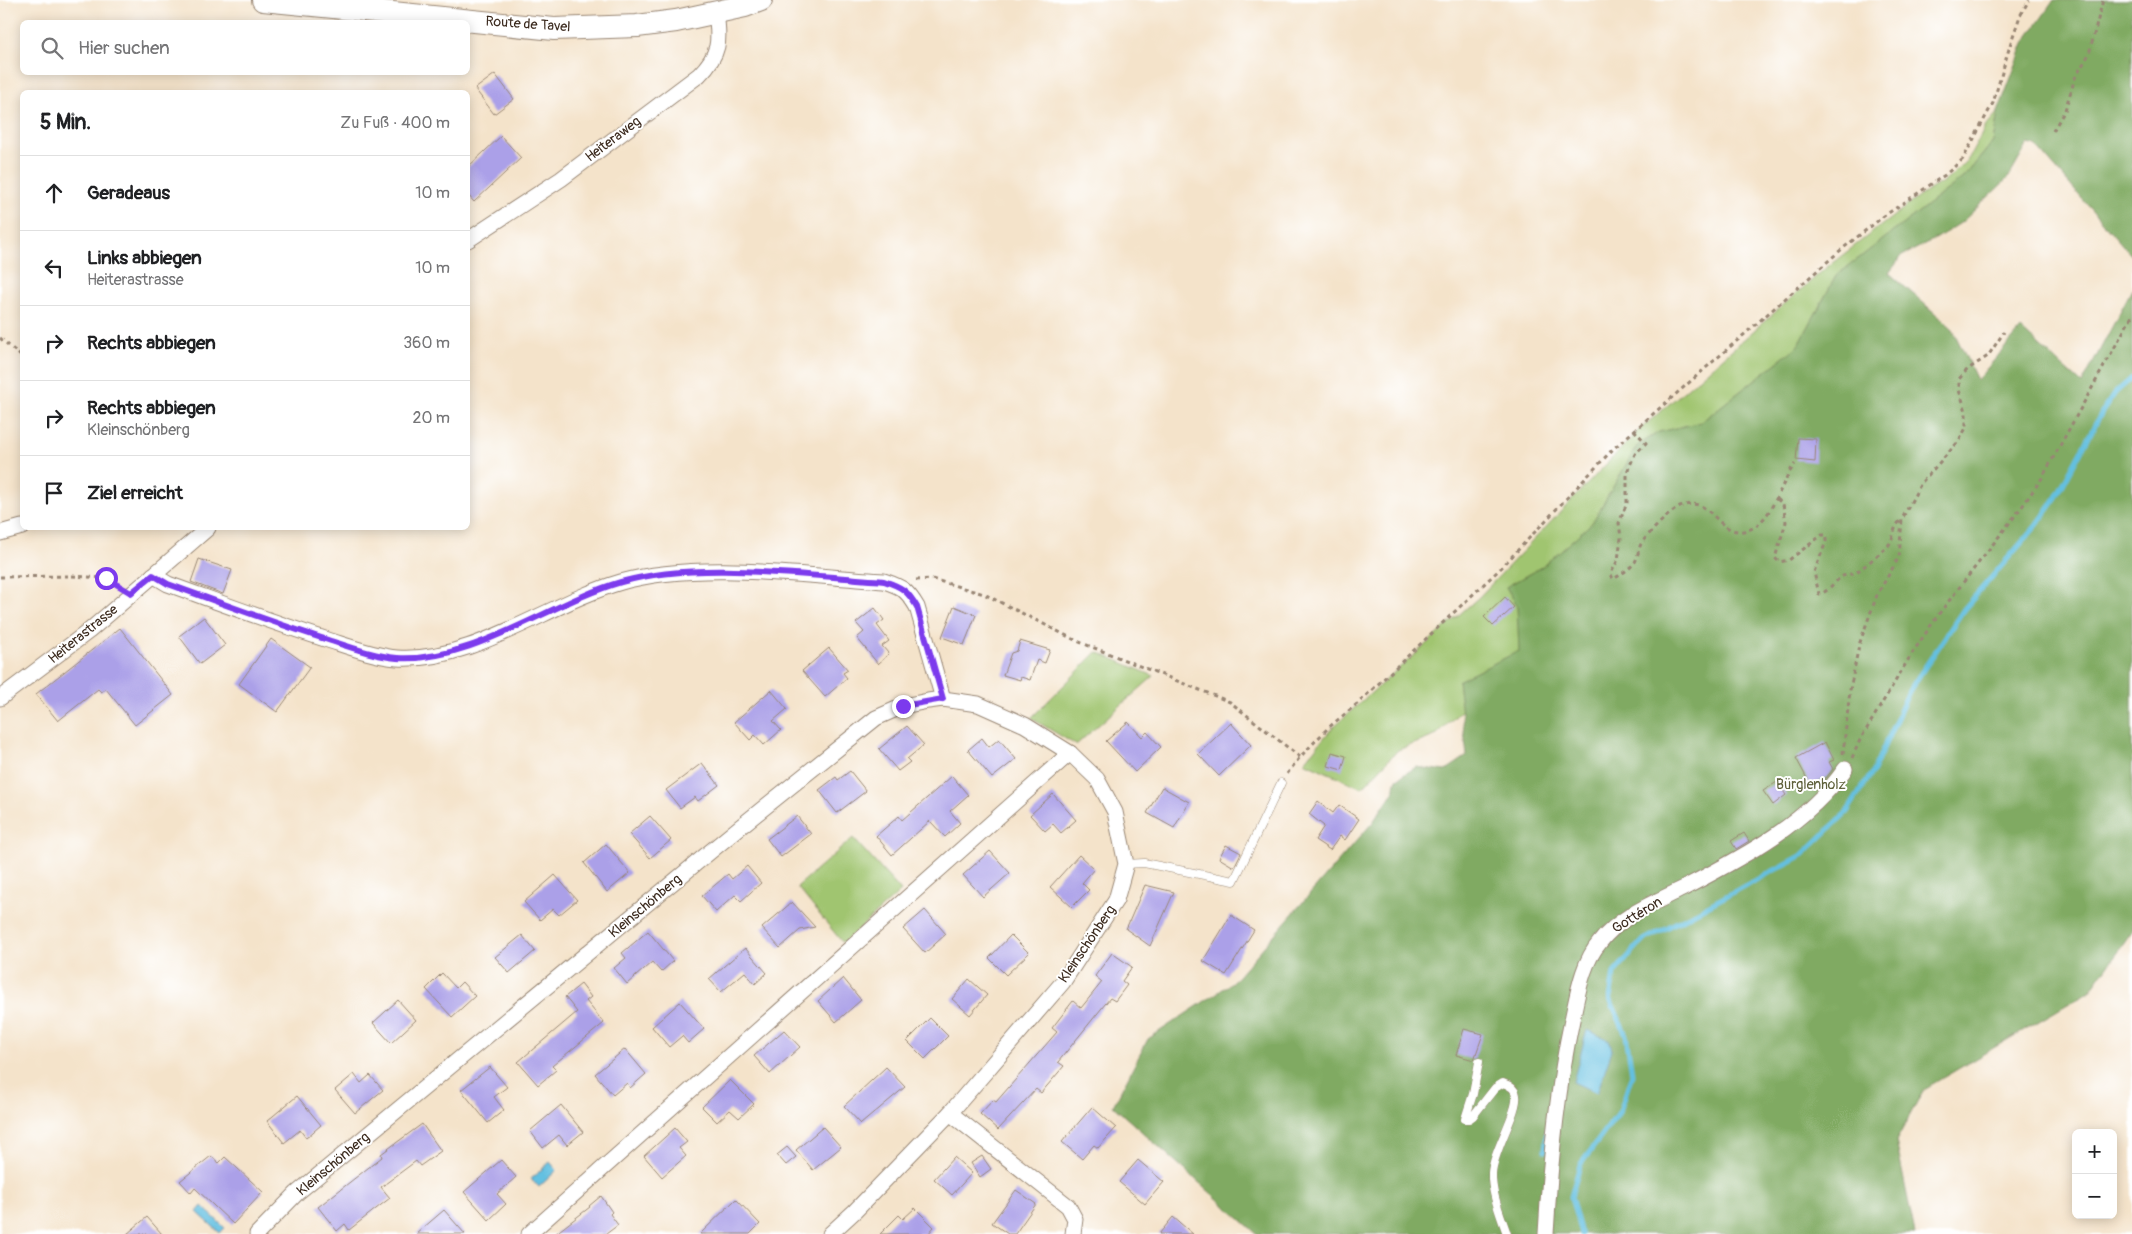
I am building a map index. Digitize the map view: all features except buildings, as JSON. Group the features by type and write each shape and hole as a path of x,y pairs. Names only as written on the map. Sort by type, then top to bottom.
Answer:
{"main road":[{"name":"Route de Tavel","path":"470,21 554,29 637,26 676,22 761,0"},
{"name":"Route de Tavel","path":"276,1 465,20"}],"street":[{"name":"Heiteraweg","path":"470,239 561,179 699,75 715,56 718,47 719,31 716,13"},
{"path":"0,533 20,528"},
{"name":"Heiterastrasse","path":"0,698 88,631 206,530"},
{"path":"153,575 168,584 312,635 370,653 396,658 422,658 455,651 588,594 621,582 656,575 699,572 884,581 901,587 911,596 917,607 943,699"},
{"name":"Kleinschönberg","path":"258,1234 297,1193 876,718 903,706 943,699 978,704 1025,725 1070,753 1097,779 1116,812 1126,864 1116,900 1062,982 950,1113 855,1211 830,1234"},
{"path":"529,1234 1070,753"},
{"name":"Gottéron","path":"1546,1234 1551,1155 1568,1039 1580,983 1599,942 1626,919 1702,878 1790,826 1814,805 1845,769"},
{"path":"950,1113 1068,1206 1075,1220 1073,1234"}],"lane":[{"path":"1126,864 1144,863 1234,881 1281,783"},
{"path":"1479,1062 1473,1094 1465,1119 1473,1116 1495,1088 1503,1083 1513,1088 1516,1095 1515,1105 1494,1161 1492,1175 1494,1190 1507,1234"}],"path":[{"path":"1281,783 1299,759 1328,728 1357,704 1494,575 1613,449 1842,248 1926,186 1945,175 1963,159 1993,103 2020,16 2029,0"},
{"path":"2053,131 2065,110 2075,78 2088,54 2103,0"},
{"path":"1845,769 1911,655 1938,615 2042,478 2132,316"},
{"path":"1777,499 1783,504 1786,522 1775,558 1779,562 1789,560 1822,535 1826,535 1826,542 1814,572 1819,594 1823,594 1841,577 1855,573 1863,568 1888,546 1893,537 1895,525 1902,518 1921,484 1959,441 1966,428 1966,411 1959,390 1959,379 1968,369 1988,356 2004,332"},
{"path":"0,338 20,355"},
{"path":"1634,430 1646,443 1635,454 1627,472 1627,503 1619,523 1621,538 1618,560 1610,575 1614,579 1635,562 1642,544 1679,507 1694,504 1708,509 1720,523 1731,530 1743,531 1755,527 1777,499 1787,473 1795,464"},
{"path":"1845,769 1842,761 1850,690 1859,646 1877,595 1899,557 1902,518"},
{"path":"0,577 70,576 106,578 131,593"},
{"path":"901,587 909,580 932,579 984,594 1077,641 1230,702 1299,759"}],"green space":[{"name":"Bürglenholz","path":"2054,0 2132,0 2132,256 2036,146 2028,144 2009,177 1962,222 1937,238 1902,256 1889,273 1952,328 1977,380 2021,329 2082,384 2132,289 2132,931 2090,991 1924,1089 1896,1141 1915,1234 1257,1234 1113,1106 1148,1039 1232,983 1373,822 1393,792 1397,779 1416,767 1445,771 1467,756 1458,681 1519,651 1517,605 1506,587 1543,566 1592,523 1637,446 1659,432 1701,422 1798,346 1836,276 1965,176 1993,142 1998,112 2024,43"},
{"path":"1998,112 1993,142 1965,176 1836,276 1798,346 1701,422 1659,432 1637,446 1592,523 1543,566 1506,587 1517,605 1520,651 1458,681 1462,710 1435,736 1398,750 1362,788 1304,762 1333,727 1479,597 1638,431 1827,267 1921,195 1949,178 1969,158 1986,126"},
{"path":"1097,652 1154,676 1076,745 1031,718"},
{"path":"853,838 901,891 843,943 797,887"}],"water":[{"path":"1587,1030 1609,1040 1612,1050 1597,1093 1573,1082"},
{"path":"550,1162 557,1170 539,1187 531,1179"},
{"path":"202,1206 225,1228 220,1233 197,1212"}],"waterway":[{"path":"1581,1234 1571,1197 1580,1165 1620,1111 1632,1074 1626,1035 1610,999 1614,973 1642,941 1801,856 1847,812 1873,771 1909,691 1964,609 2037,525 2053,503 2102,412 2115,393 2132,378"},
{"path":"1545,1151 1547,1130"}],"route":[{"path":"106,578 131,593 153,575 168,584 312,635 370,653 396,658 422,658 455,651 588,594 621,582 656,575 699,572 884,581 901,587 911,596 917,607 943,699 928,700 903,706"}]}
